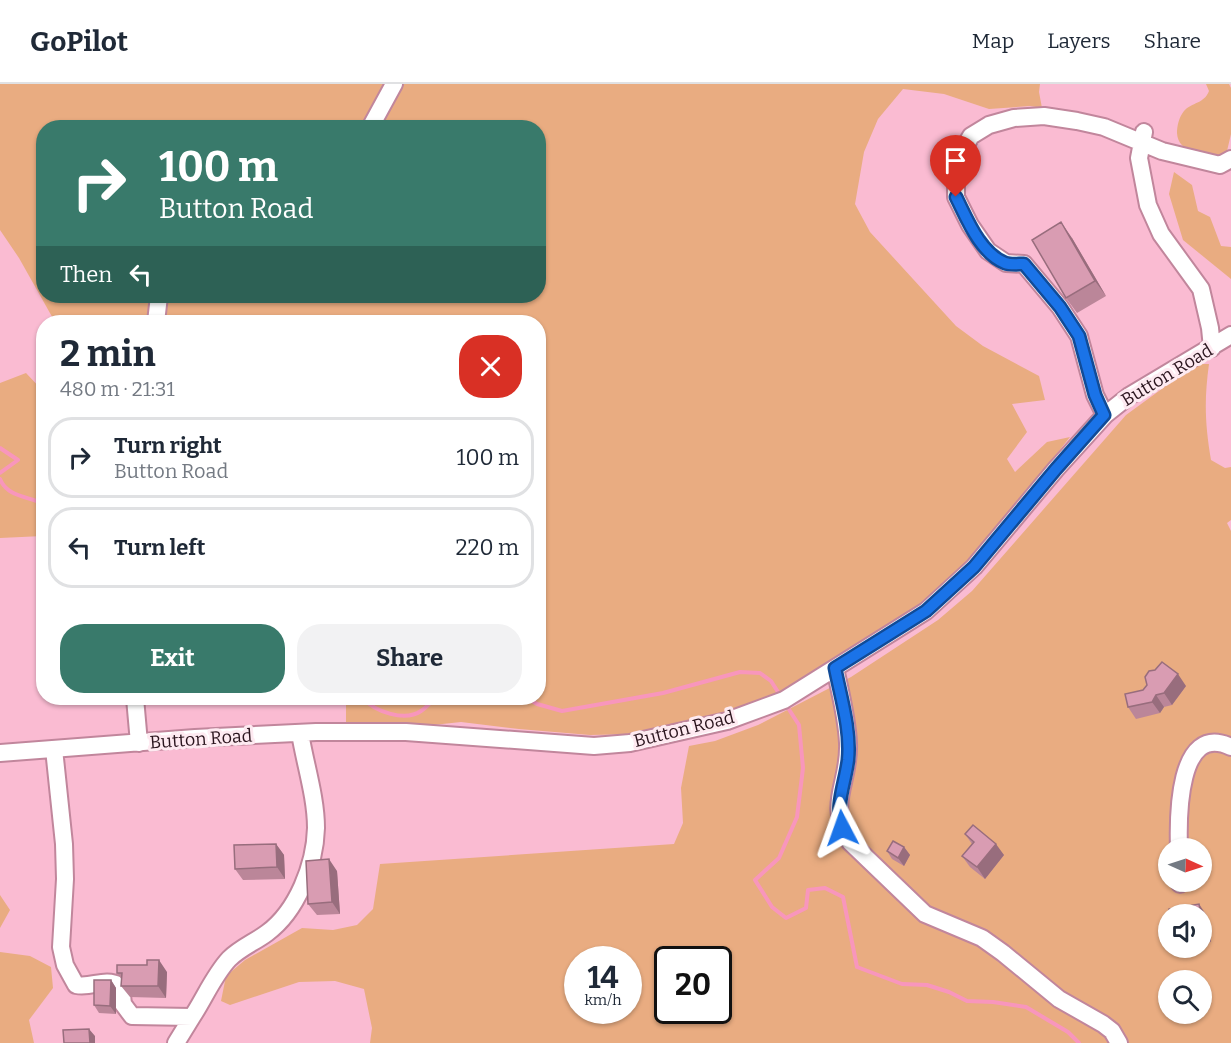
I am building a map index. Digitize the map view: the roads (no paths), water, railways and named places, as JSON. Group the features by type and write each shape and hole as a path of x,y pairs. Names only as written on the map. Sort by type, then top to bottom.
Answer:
{"street":[{"path":"374,120 394,84"},
{"path":"1104,415 1095,395 1079,336 1060,307 1024,264 1006,263 988,251 970,225 956,197 956,162 971,136 989,125 1014,118 1044,116 1104,127 1143,138 1162,151 1220,165 1231,159"},
{"path":"1143,138 1139,158 1148,205 1161,234 1201,289 1212,348"},
{"name":"Button Road","path":"0,753 300,733 406,732 594,746 630,743 727,721 784,700 926,611 974,567 1104,415 1129,396 1231,336"},
{"path":"835,668 848,741 848,760 838,815 850,842 925,914 981,938 1059,999 1103,1024 1112,1031 1119,1043"},
{"path":"136,705 139,743"},
{"path":"176,1043 229,960 247,945 267,933 284,917 308,870 314,849 316,827 300,733"},
{"path":"1179,838 1178,816 1185,773 1192,756 1204,744 1218,742 1231,747"},
{"path":"54,749 64,844 65,879 61,947 72,981 76,985 83,986 111,981 121,986 123,1005 132,1016 192,1017"}],"waterway":[{"path":"0,448 18,460 0,473"},
{"path":"0,479 3,485 13,493 36,501"},
{"path":"541,705 562,711 663,693 740,672 760,673 771,681 778,692"},
{"path":"372,705 390,714 407,716 421,711 429,705"},
{"path":"788,708 799,725 803,768 797,817 779,858 755,880 772,907 786,918 806,908 808,890 825,888 843,897 857,967 902,984 927,985 967,1001 1026,1007 1068,1032 1079,1043"}]}
